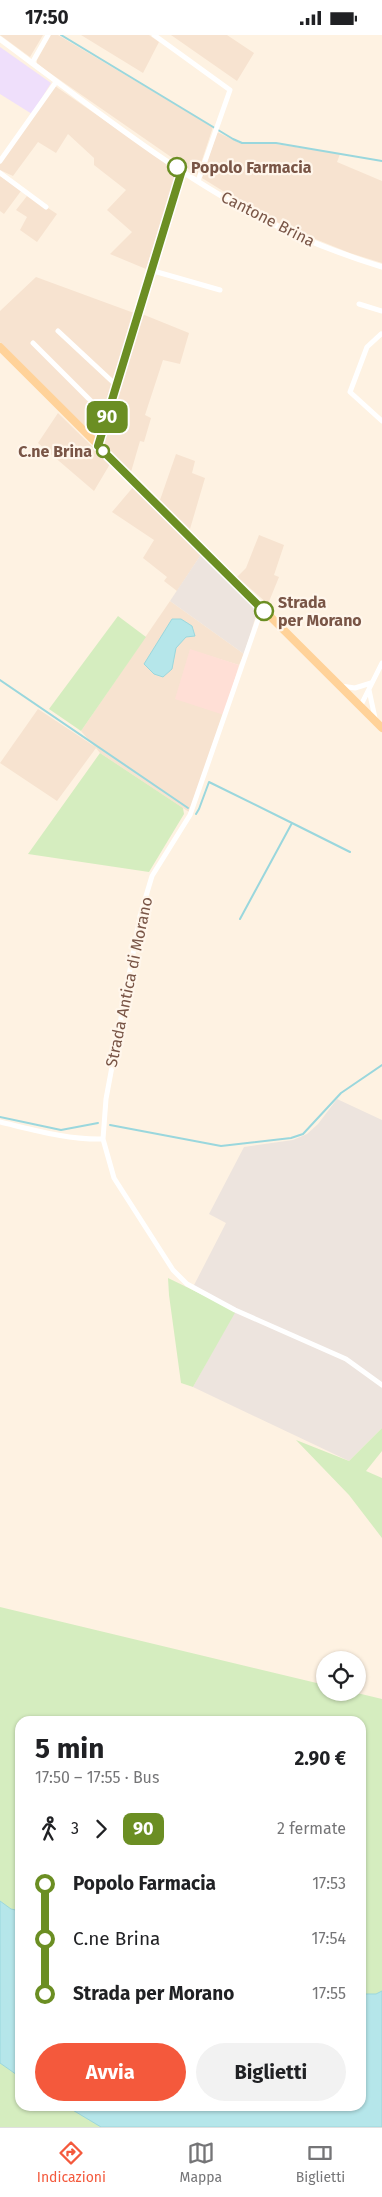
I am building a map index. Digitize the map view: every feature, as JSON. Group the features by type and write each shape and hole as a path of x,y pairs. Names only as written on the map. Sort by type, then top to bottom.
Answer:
{"main road":[{"path":"0,347 380,726"}],"street":[{"path":"32,63 48,35"},
{"path":"154,35 230,90 198,181"},
{"name":"Cantone Brina","path":"0,39 56,82 198,181 270,223 349,256 382,267"},
{"path":"0,161 56,82"},
{"path":"98,446 182,170"},
{"path":"0,173 46,207"},
{"path":"150,270 220,290"},
{"path":"359,304 382,311"},
{"path":"58,331 116,385"},
{"path":"382,334 367,347 350,392 382,421"},
{"path":"33,343 107,417"},
{"name":"Strada Antica di Morano","path":"262,608 190,815 152,877 140,917 106,1099 103,1139 114,1178 173,1270 187,1284 234,1311 346,1359 382,1385"},
{"path":"360,707 382,663"},
{"path":"338,685 355,688 370,685"},
{"path":"370,685 372,710 380,726"},
{"path":"0,1123 47,1133 103,1139"}],"shaded area":[{"path":"0,35 43,35 30,57"},
{"path":"51,35 58,35 213,127 197,175 37,64 37,60"},
{"path":"81,35 149,35 159,42 143,73"},
{"path":"171,35 227,35 254,53 237,81"},
{"path":"0,47 51,83 32,114 0,94"},
{"path":"55,86 178,171 146,269 110,254 132,232 107,210 126,190 94,165 94,158 68,134 56,153 38,142 13,176 0,170 0,164"},
{"path":"217,132 242,144 276,144 340,154 337,162 382,181 382,263 350,253 288,228 202,178"},
{"path":"0,176 57,214 37,242 20,230 27,217 16,210 27,196 21,191 4,214 0,211"},
{"path":"36,277 134,313 97,439 0,342 0,311"},
{"path":"142,314 189,333 180,364 163,360 145,415 151,418 144,442 140,441 131,472 102,442"},
{"path":"58,413 110,464 94,491 38,443"},
{"path":"176,454 195,461 192,473 205,478 190,529 160,500"},
{"path":"134,486 202,553 177,591 164,581 167,577 143,558 154,540 112,512"},
{"path":"259,535 284,545 274,575 279,577 268,604 237,577 246,568"},
{"path":"202,553 258,609 244,654 170,601"},
{"path":"170,601 244,654 239,665 190,650 224,715 189,812 100,753 96,748 57,801 0,763 38,709 94,746 81,731"},
{"path":"190,649 239,665 224,715 175,699"},
{"path":"337,1099 382,1120 382,1428 349,1461 193,1387 235,1311 192,1289 226,1223 209,1214 244,1147 293,1140 307,1134 318,1124"}],"green space":[{"path":"118,616 146,637 81,731 49,709"},
{"path":"100,753 183,808 184,814 149,872 28,854"},
{"path":"168,1278 236,1311 193,1387 181,1383"},
{"path":"382,1428 382,1451 366,1471 382,1478 382,1538 349,1495 296,1440 349,1461"},
{"path":"0,1607 316,1683 316,1701 366,1701 366,1695 382,1699 382,2127 0,2127"}],"water":[{"path":"172,619 181,619 192,626 195,636 186,637 176,648 172,669 163,677 154,674 144,664"},
{"path":"0,1901 15,1910 15,2074 0,2063"},
{"path":"382,1991 382,2127 101,2127 74,2111 366,2111 366,1994 376,1994"}],"waterway":[{"path":"61,35 242,143 276,143 382,161"},
{"path":"0,680 188,808"},
{"path":"196,814 209,782 292,823 240,919"},
{"path":"292,823 350,852"},
{"path":"110,1125 221,1146 291,1138 303,1134 341,1093 382,1065"},
{"path":"0,1117 61,1130 98,1123"}],"bus line":[{"name":"90","path":"177,167 182,170 98,446 264,611"}],"place":[{"name":"Popolo Farmacia","path":"177,167"},
{"name":"C.ne Brina","path":"103,451"},
{"name":"Strada per Morano","path":"264,611"}]}
